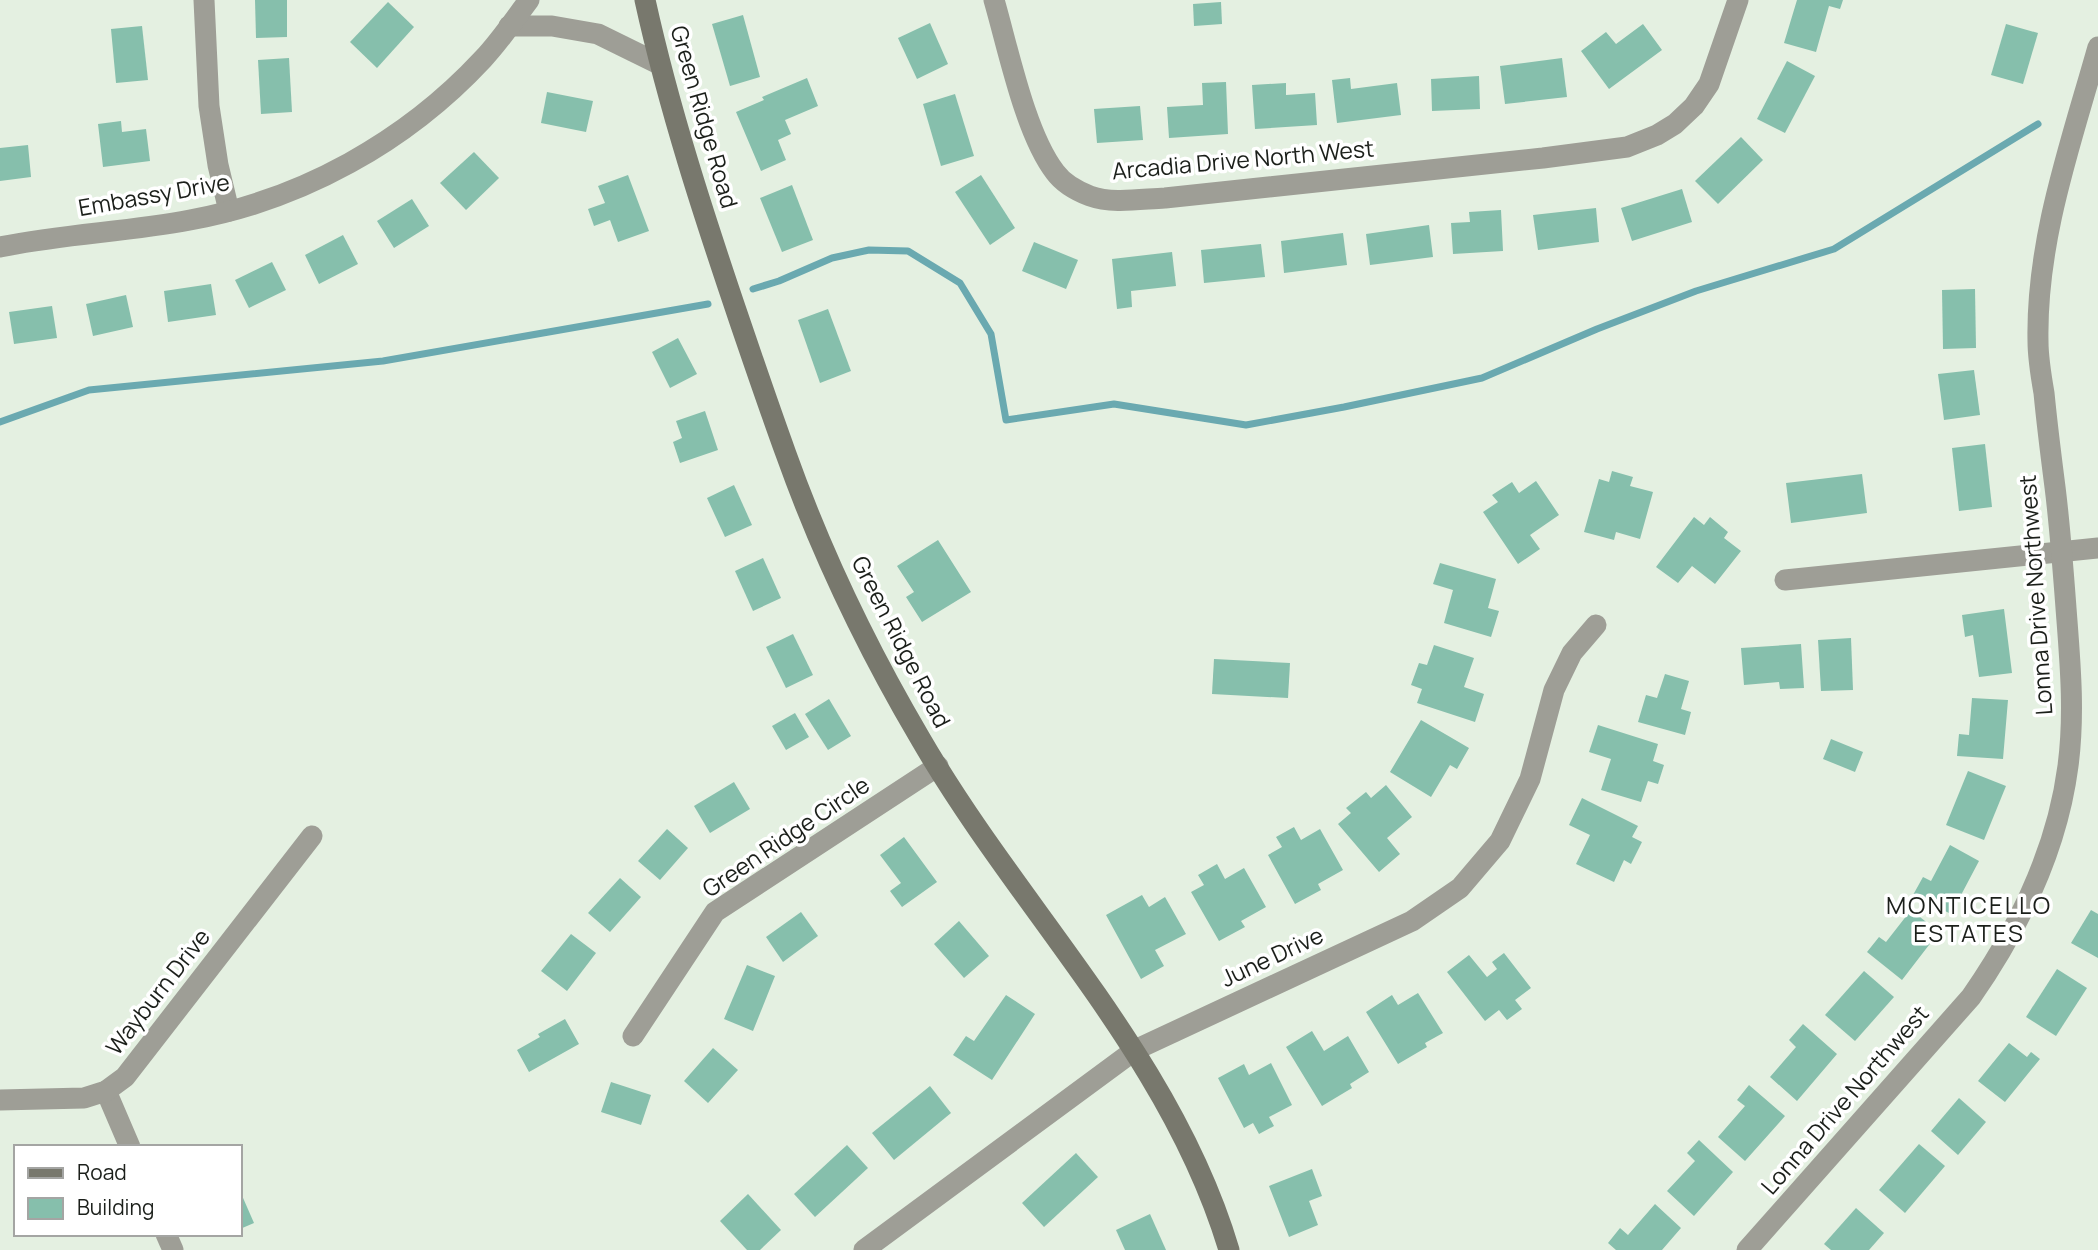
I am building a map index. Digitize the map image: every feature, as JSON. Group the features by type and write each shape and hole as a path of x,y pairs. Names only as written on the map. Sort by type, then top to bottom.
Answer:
{"street":[{"path":"204,0 209,106 218,165 229,211"},
{"name":"Embassy Drive","path":"0,247 189,220 229,211 331,174 384,143 428,111 470,73 528,0"},
{"name":"Green Ridge Road","path":"645,0 659,64 704,215 786,456 860,627 920,739 986,842 1135,1050 1169,1107 1203,1175 1229,1250"},
{"name":"Arcadia Drive North West","path":"994,0 1024,104 1042,153 1056,174 1073,188 1092,197 1108,200 1165,198 1628,147 1675,124 1694,106 1709,84 1738,0"},
{"path":"509,26 552,26 598,34 659,64"},
{"name":"Lonna Drive Northwest","path":"1747,1250 1971,997 2000,955 2025,910 2044,862 2061,805 2068,767 2073,690 2038,343 2039,295 2056,197 2098,47"},
{"path":"1785,580 2098,548"},
{"name":"June Drive","path":"863,1250 1135,1050 1412,921 1460,888 1500,841 1530,779 1554,690 1572,653 1596,625"},
{"name":"Green Ridge Circle","path":"633,1036 715,912 938,766"},
{"name":"Wayburn Drive","path":"0,1100 84,1098 106,1091 125,1077 312,836"},
{"path":"106,1091 129,1145"}],"building":[{"path":"255,0 287,0 287,37 256,38"},
{"path":"1797,0 1843,0 1840,9 1829,6 1816,52 1784,43"},
{"path":"388,2 414,27 377,68 350,42"},
{"path":"1221,2 1222,24 1194,26 1193,4"},
{"path":"743,15 760,77 730,86 712,24"},
{"path":"930,23 948,64 917,79 898,38"},
{"path":"1643,24 1662,50 1609,89 1581,51 1606,32 1616,44"},
{"path":"2006,24 2038,33 2023,84 1991,75"},
{"path":"142,26 148,80 116,83 111,29"},
{"path":"289,58 292,112 261,114 258,60"},
{"path":"1562,58 1567,97 1505,104 1500,66"},
{"path":"1787,61 1815,76 1785,133 1757,119"},
{"path":"1479,76 1480,109 1432,111 1431,79"},
{"path":"807,78 818,106 785,120 791,134 778,140 786,160 761,171 736,112 764,100 762,97"},
{"path":"1350,78 1351,89 1397,83 1401,115 1337,123 1332,80"},
{"path":"1226,82 1228,134 1169,138 1167,107 1203,105 1202,83"},
{"path":"1286,83 1286,95 1315,93 1317,125 1255,129 1252,85"},
{"path":"547,92 593,101 586,132 541,123"},
{"path":"955,94 974,156 941,166 923,104"},
{"path":"1140,106 1143,140 1097,143 1094,109"},
{"path":"121,121 122,132 146,129 150,161 103,167 98,124"},
{"path":"1741,137 1763,160 1718,204 1695,181"},
{"path":"28,145 31,177 0,181 0,148"},
{"path":"474,152 499,178 466,210 440,183"},
{"path":"628,175 649,231 618,242 610,220 594,226 588,209 605,203 598,186"},
{"path":"981,175 1015,228 990,245 955,192"},
{"path":"792,185 813,240 782,252 760,198"},
{"path":"1682,189 1692,222 1632,241 1621,208"},
{"path":"412,199 429,226 394,248 377,221"},
{"path":"1596,208 1599,242 1538,250 1533,215"},
{"path":"1501,210 1503,251 1453,254 1451,223 1470,222 1469,212"},
{"path":"1429,225 1433,257 1370,265 1366,234"},
{"path":"1343,233 1347,265 1284,273 1281,241"},
{"path":"343,235 358,264 319,284 305,255"},
{"path":"1034,242 1078,260 1066,289 1022,271"},
{"path":"1261,244 1265,277 1204,283 1201,250"},
{"path":"1172,252 1176,286 1131,291 1132,307 1117,309 1112,259"},
{"path":"272,262 286,290 249,308 235,280"},
{"path":"211,284 216,315 168,322 164,291"},
{"path":"1975,289 1976,348 1943,349 1942,290"},
{"path":"126,295 133,327 93,336 86,304"},
{"path":"52,306 57,338 14,344 9,312"},
{"path":"828,309 851,371 820,383 798,320"},
{"path":"678,338 697,374 670,388 652,352"},
{"path":"1974,370 1980,415 1944,420 1938,374"},
{"path":"705,411 718,450 680,463 673,442 682,438 676,421"},
{"path":"1985,444 1992,507 1959,511 1952,448"},
{"path":"1612,471 1633,477 1630,486 1653,492 1640,539 1616,532 1614,540 1584,532 1599,479 1609,482"},
{"path":"1862,474 1867,513 1791,523 1786,483"},
{"path":"1536,481 1559,515 1530,535 1540,549 1518,564 1483,512 1498,502 1492,495 1512,482 1519,493"},
{"path":"734,485 752,525 725,537 707,498"},
{"path":"1694,517 1704,525 1710,517 1728,532 1724,538 1741,551 1715,584 1692,566 1678,583 1656,567"},
{"path":"938,540 971,592 922,622 906,597 914,592 897,566"},
{"path":"763,558 781,598 753,611 735,571"},
{"path":"1440,563 1496,579 1488,608 1499,611 1491,637 1444,623 1453,590 1433,584"},
{"path":"2004,609 2012,673 1979,677 1973,635 1965,637 1962,615"},
{"path":"793,634 813,675 786,688 766,647"},
{"path":"1851,638 1853,690 1821,691 1818,640"},
{"path":"1801,644 1804,688 1780,689 1779,682 1744,685 1741,648"},
{"path":"1434,645 1474,658 1464,687 1484,694 1475,722 1417,703 1422,689 1411,685 1419,663 1427,665"},
{"path":"1214,659 1290,663 1288,698 1212,694"},
{"path":"1665,674 1689,681 1681,709 1691,712 1685,735 1638,722 1646,695 1657,698"},
{"path":"1972,698 2008,700 2003,759 1957,756 1959,734 1969,735"},
{"path":"829,699 851,736 828,750 805,714"},
{"path":"795,713 809,737 786,750 772,726"},
{"path":"1421,720 1469,748 1457,769 1450,765 1431,797 1390,772"},
{"path":"1598,725 1658,744 1653,761 1664,765 1658,784 1648,781 1641,802 1601,790 1611,759 1589,752"},
{"path":"1831,739 1863,752 1855,772 1823,759"},
{"path":"1968,771 2006,786 1984,840 1946,825"},
{"path":"734,782 750,809 710,833 694,806"},
{"path":"1386,785 1412,817 1387,838 1400,854 1379,872 1338,824 1351,813 1346,808 1366,792 1371,798"},
{"path":"1582,798 1638,826 1632,837 1642,842 1631,864 1624,860 1614,882 1576,864 1590,835 1569,825"},
{"path":"1294,827 1301,840 1320,829 1343,870 1318,884 1321,890 1295,904 1268,855 1282,847 1276,837"},
{"path":"667,829 688,848 660,880 638,861"},
{"path":"904,837 937,882 902,907 890,891 901,883 880,855"},
{"path":"1950,845 1979,861 1951,914 1913,895 1923,877 1931,881"},
{"path":"1217,864 1225,879 1244,868 1266,907 1241,921 1245,927 1219,941 1191,892 1204,885 1198,875"},
{"path":"620,878 641,897 610,932 588,913"},
{"path":"1142,895 1149,907 1165,897 1186,934 1155,950 1164,966 1141,979 1106,915"},
{"path":"1911,910 1939,932 1902,980 1867,952 1879,937 1886,942"},
{"path":"2091,910 2098,914 2098,958 2071,943"},
{"path":"801,912 818,936 783,962 766,937"},
{"path":"959,921 989,956 964,978 934,944"},
{"path":"571,934 596,953 567,991 541,971"},
{"path":"1504,953 1531,988 1515,1000 1522,1009 1507,1020 1499,1010 1485,1021 1447,972 1469,955 1487,977 1497,969 1492,962"},
{"path":"747,965 775,976 753,1031 724,1019"},
{"path":"2057,969 2087,988 2056,1036 2026,1017"},
{"path":"1864,971 1894,997 1855,1041 1825,1015"},
{"path":"1418,993 1443,1033 1425,1043 1427,1047 1398,1064 1366,1012 1392,995 1398,1005"},
{"path":"1006,995 1035,1014 992,1080 953,1055 966,1036 974,1041"},
{"path":"565,1019 579,1044 529,1072 517,1050"},
{"path":"1803,1024 1837,1054 1797,1101 1770,1077 1796,1047 1789,1040"},
{"path":"1312,1031 1324,1051 1348,1036 1369,1072 1350,1084 1352,1088 1322,1106 1286,1047"},
{"path":"2009,1043 2027,1057 2031,1052 2040,1059 2005,1102 1978,1081"},
{"path":"713,1048 738,1070 708,1103 684,1081"},
{"path":"1271,1063 1292,1105 1269,1117 1274,1126 1259,1134 1253,1123 1244,1128 1218,1078 1244,1064 1249,1075"},
{"path":"611,1082 651,1095 641,1125 601,1112"},
{"path":"1749,1085 1785,1116 1745,1161 1718,1137 1745,1106 1737,1100"},
{"path":"930,1086 951,1113 894,1160 872,1133"},
{"path":"1959,1098 1986,1122 1958,1155 1931,1131"},
{"path":"1699,1140 1733,1172 1694,1216 1667,1191 1695,1161 1687,1153"},
{"path":"1919,1144 1945,1166 1905,1213 1879,1190"},
{"path":"847,1145 868,1168 815,1217 794,1194"},
{"path":"1076,1153 1098,1177 1044,1227 1022,1203"},
{"path":"1312,1169 1322,1196 1309,1201 1318,1225 1289,1237 1269,1186"},
{"path":"748,1194 781,1230 760,1250 747,1250 720,1221"},
{"path":"242,1196 254,1223 242,1228"},
{"path":"1655,1204 1681,1228 1662,1250 1616,1250 1608,1243 1620,1228 1628,1235"},
{"path":"1856,1208 1884,1233 1869,1250 1831,1250 1824,1244"},
{"path":"1150,1214 1166,1250 1125,1250 1116,1230"}],"waterway":[{"path":"753,289 832,258 869,250 908,251 960,283 991,334 1006,420 1114,404 1246,425 1482,378 1696,291 1834,249 2038,124"},
{"path":"0,422 89,390 383,361 708,304"}],"district":[{"name":"MONTICELLO ESTATES","path":"1969,920"}]}
